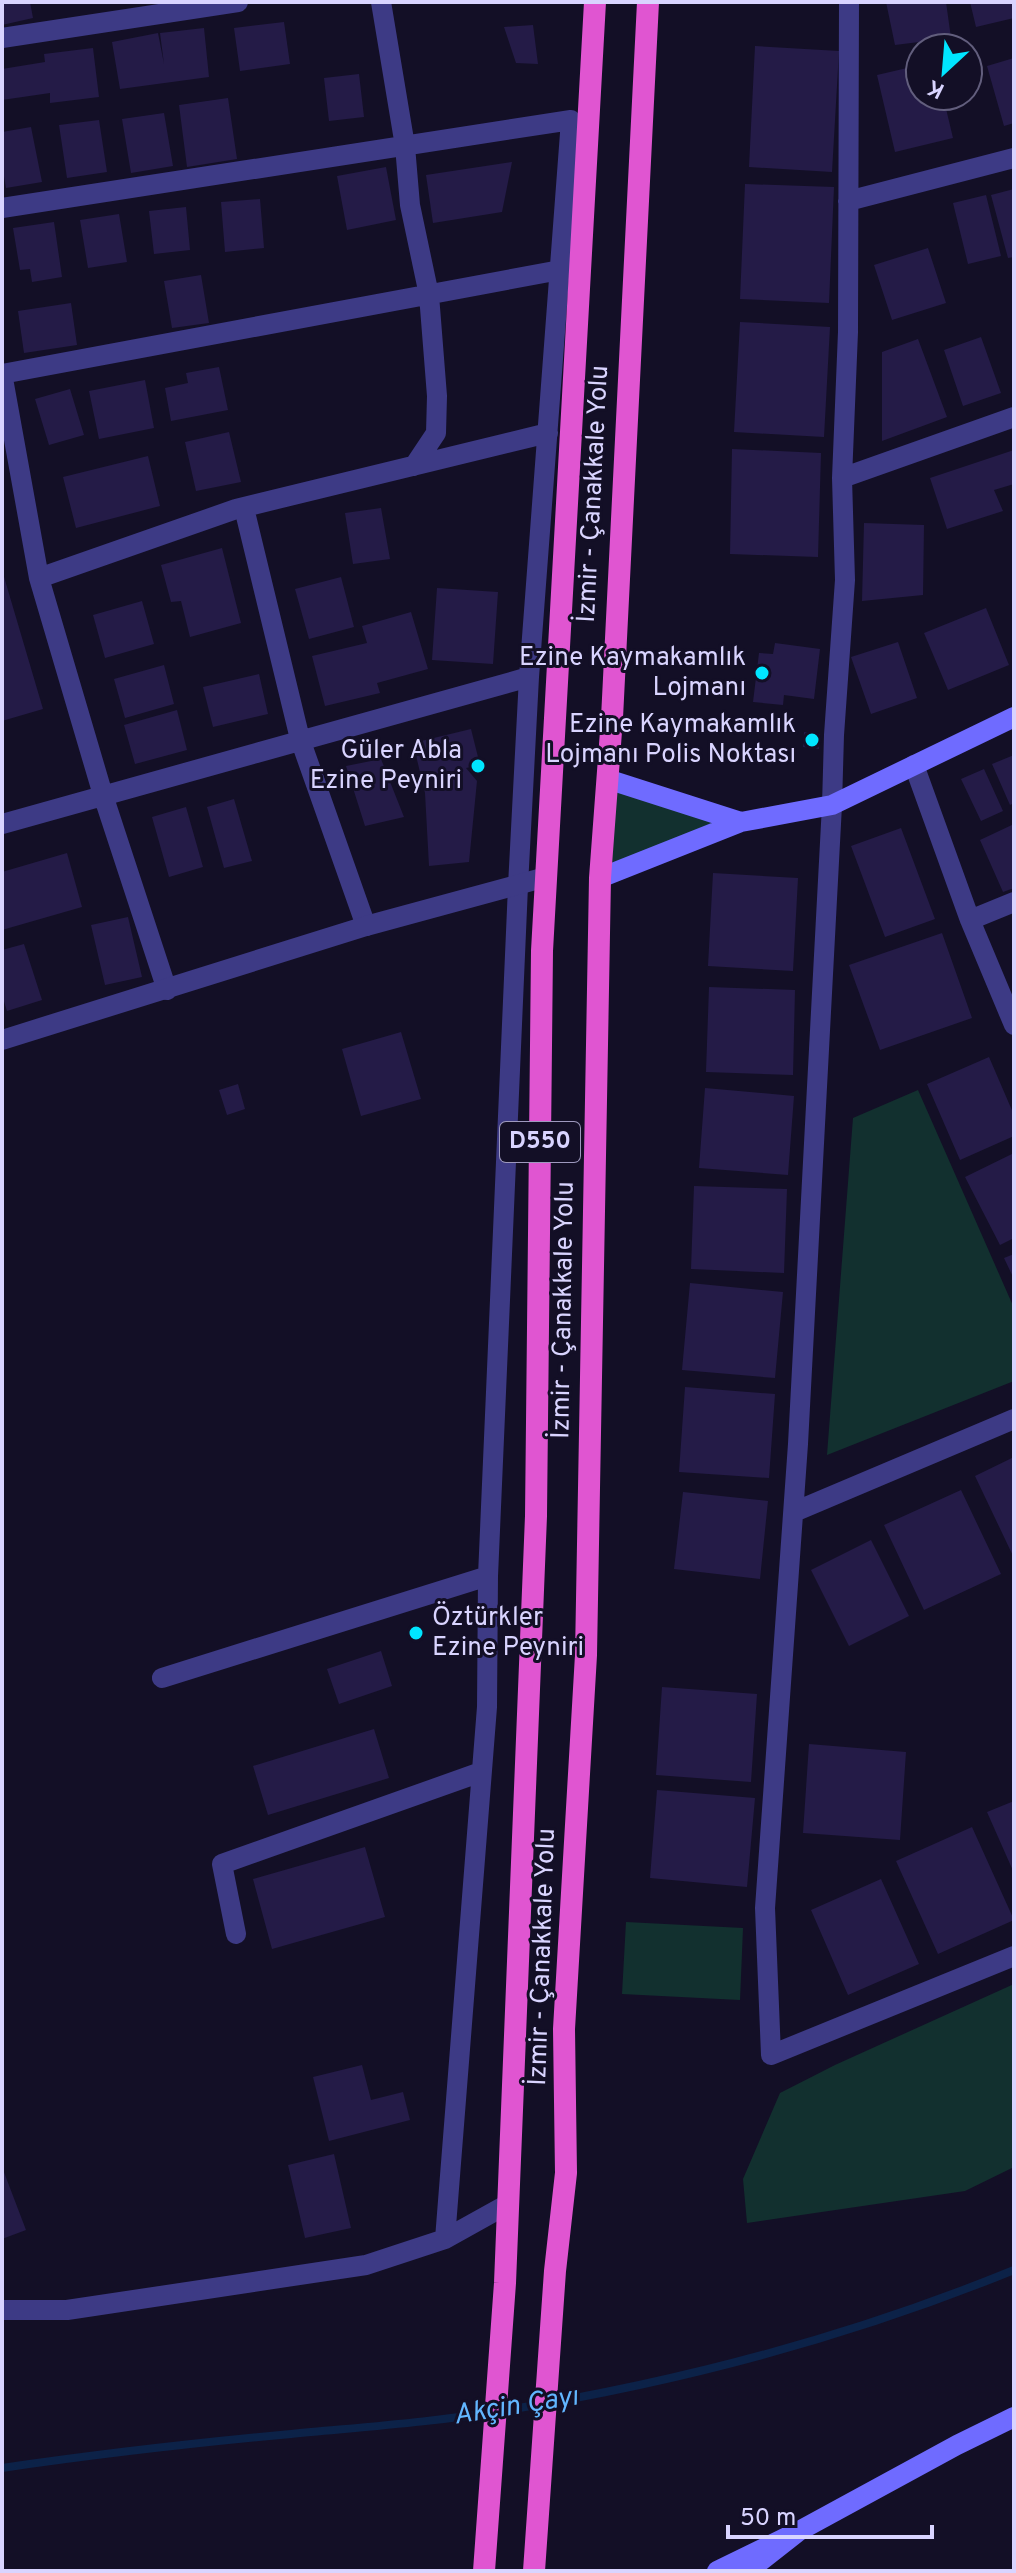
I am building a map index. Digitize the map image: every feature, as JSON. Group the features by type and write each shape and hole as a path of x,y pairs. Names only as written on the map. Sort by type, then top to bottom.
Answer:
{"highway":[{"name":"İzmir - Çanakkale Yolu","path":"484,2571 505,2283 536,1516 542,951 595,2"},
{"name":"İzmir - Çanakkale Yolu","path":"534,2571 555,2271 566,2173 564,2029 586,1655 600,878 648,2"}],"main road":[{"path":"600,878 741,822 832,805 1014,717"},
{"path":"607,779 741,822"},
{"path":"717,2571 1014,2417"},
{"path":"748,2571 799,2531"}],"street":[{"path":"2,38 238,2"},
{"path":"381,2 405,146 410,205 429,295 437,396 436,433 414,466"},
{"path":"849,2 848,332 842,478 845,580 834,735 794,1512 765,1908 771,2055 1014,1956"},
{"path":"2,208 571,120 529,677 488,1576 487,1707 445,2239"},
{"path":"848,201 1014,158"},
{"path":"167,990 103,795 39,578 2,374 560,270"},
{"path":"842,478 1014,417"},
{"path":"39,578 244,508 548,433"},
{"path":"244,508 300,739 366,926"},
{"path":"2,824 529,677"},
{"path":"914,765 970,920 1014,1025"},
{"path":"2,1040 366,926 546,877"},
{"path":"970,920 1014,902"},
{"path":"794,1512 1014,1419"},
{"path":"162,1678 488,1576"},
{"path":"236,1934 222,1864 481,1772"},
{"path":"2,2310 67,2310 366,2265 445,2239 508,2204"}],"green space":[{"path":"607,779 741,822 600,878"},
{"path":"918,1090 1014,1308 1014,1381 827,1455 853,1118"},
{"path":"626,1922 743,1928 740,2000 622,1994"},
{"path":"1014,1984 1014,2167 965,2191 747,2223 743,2179 780,2093"}],"building":[{"path":"2,2 30,2 33,18 2,25"},
{"path":"886,2 946,2 950,32 904,32 904,44 895,45"},
{"path":"970,2 1013,2 1014,18 976,27"},
{"path":"284,22 290,64 240,71 234,28"},
{"path":"533,25 538,64 516,63 504,27"},
{"path":"204,28 209,77 120,89 112,42 158,33 164,64 160,33"},
{"path":"755,46 839,51 832,172 749,167"},
{"path":"93,48 99,97 50,103 50,93 2,100 2,69 45,62 44,54"},
{"path":"1014,58 1014,123 1004,126 987,66"},
{"path":"904,69 904,112 947,112 953,138 895,152 877,75"},
{"path":"359,74 364,117 329,121 324,78"},
{"path":"228,98 237,159 187,167 179,105"},
{"path":"164,113 173,166 131,173 122,119"},
{"path":"99,120 107,172 67,178 59,125"},
{"path":"31,127 42,182 6,188 2,132"},
{"path":"512,162 502,212 433,223 426,175"},
{"path":"386,167 396,220 347,230 337,176"},
{"path":"745,184 834,187 829,303 740,299"},
{"path":"1014,189 1014,257 1008,258 991,195"},
{"path":"986,195 1001,256 968,264 953,203"},
{"path":"260,199 264,248 225,252 221,202"},
{"path":"186,207 190,250 154,254 149,211"},
{"path":"119,214 127,262 88,268 80,220"},
{"path":"54,222 62,277 32,282 30,269 20,270 13,228"},
{"path":"928,248 946,303 892,320 874,265"},
{"path":"201,275 209,323 172,328 164,281"},
{"path":"71,303 77,345 24,353 18,311"},
{"path":"740,322 830,327 824,437 734,432"},
{"path":"981,337 1001,393 963,406 944,350"},
{"path":"918,339 947,417 882,441 882,352"},
{"path":"219,367 228,410 171,421 165,388 188,383 186,373"},
{"path":"145,380 154,428 99,439 89,391"},
{"path":"70,389 84,435 49,445 35,399"},
{"path":"229,432 241,482 196,491 185,442"},
{"path":"732,449 821,453 818,557 730,554"},
{"path":"1014,450 1014,484 994,490 1003,511 947,529 930,478"},
{"path":"148,456 160,506 76,528 63,477"},
{"path":"381,508 390,559 353,564 345,513"},
{"path":"864,523 924,525 923,595 862,601"},
{"path":"222,548 241,623 190,637 181,601 171,602 161,565"},
{"path":"2,570 43,709 2,721"},
{"path":"341,577 354,627 309,639 295,589"},
{"path":"437,588 498,592 493,664 432,660"},
{"path":"142,601 154,644 105,658 93,615"},
{"path":"986,608 1009,665 948,690 924,633"},
{"path":"411,612 428,669 377,683 380,693 325,706 312,656 367,643 362,626"},
{"path":"898,642 917,698 871,714 851,657"},
{"name":"Ezine Kaymakamlık Lojmanı","path":"775,643 820,649 814,699 784,695 783,705 753,702 759,653 773,654"},
{"path":"164,665 174,704 125,718 114,679"},
{"path":"259,674 268,714 213,727 203,687"},
{"path":"177,710 187,750 135,764 124,725"},
{"path":"471,729 480,765 466,768 477,781 469,862 429,866 425,793 413,743"},
{"name":"Ezine Kaymakamlık Lojmanı Polis Noktası","path":"804,732 820,734 819,749 803,747"},
{"path":"1014,755 1014,803 1010,805 992,764"},
{"path":"381,759 404,817 365,826 346,766"},
{"path":"984,769 1003,811 981,821 961,779"},
{"path":"234,799 252,861 224,868 207,807"},
{"path":"186,807 203,867 169,877 152,817"},
{"path":"1014,824 1014,888 1003,892 980,840"},
{"path":"901,828 935,919 885,937 851,846"},
{"path":"67,853 82,907 2,930 2,872"},
{"path":"713,873 798,878 793,971 708,966"},
{"path":"128,917 142,977 105,985 91,925"},
{"path":"942,933 972,1018 880,1050 849,965"},
{"path":"24,944 42,1000 7,1011 2,995 2,950"},
{"path":"709,987 795,990 793,1075 706,1072"},
{"path":"401,1032 421,1099 361,1116 342,1049"},
{"path":"989,1057 1014,1115 1014,1136 960,1160 927,1084"},
{"path":"238,1084 245,1109 227,1115 219,1090"},
{"path":"705,1088 794,1096 788,1175 699,1168"},
{"path":"1014,1153 1014,1238 1000,1245 965,1177"},
{"path":"694,1186 787,1189 784,1273 691,1269"},
{"path":"1014,1254 1014,1279 1004,1258"},
{"path":"690,1283 783,1292 775,1378 682,1370"},
{"path":"685,1387 775,1394 769,1478 679,1472"},
{"path":"1014,1457 1014,1558 975,1476"},
{"path":"961,1490 1001,1574 924,1610 884,1525"},
{"path":"683,1492 768,1501 760,1579 674,1569"},
{"path":"871,1540 909,1616 849,1646 811,1570"},
{"path":"381,1651 392,1686 339,1704 327,1669"},
{"path":"662,1687 757,1694 751,1782 656,1775"},
{"path":"374,1729 389,1778 268,1815 253,1766"},
{"path":"809,1744 906,1752 900,1840 803,1833"},
{"path":"657,1790 755,1798 747,1887 650,1878"},
{"path":"1014,1801 1014,1873 987,1812"},
{"path":"972,1827 1014,1920 938,1954 896,1861"},
{"path":"365,1847 385,1917 272,1949 253,1879"},
{"path":"881,1879 919,1964 848,1995 811,1910"},
{"path":"362,2065 371,2100 403,2092 410,2120 329,2141 313,2077"},
{"path":"334,2154 351,2228 305,2238 288,2165"},
{"path":"2,2167 26,2230 2,2239"}],"waterway":[{"name":"Akçin Çayı","path":"2,2468 182,2445 453,2418 572,2399 701,2371 828,2336 1014,2270"}],"place":[{"name":"Ezine Kaymakamlık Lojmanı","path":"762,673"},
{"name":"Ezine Kaymakamlık Lojmanı Polis Noktası","path":"812,740"},
{"name":"Güler Abla Ezine Peyniri","path":"478,766"},
{"name":"Öztürkler Ezine Peyniri","path":"416,1633"}]}
